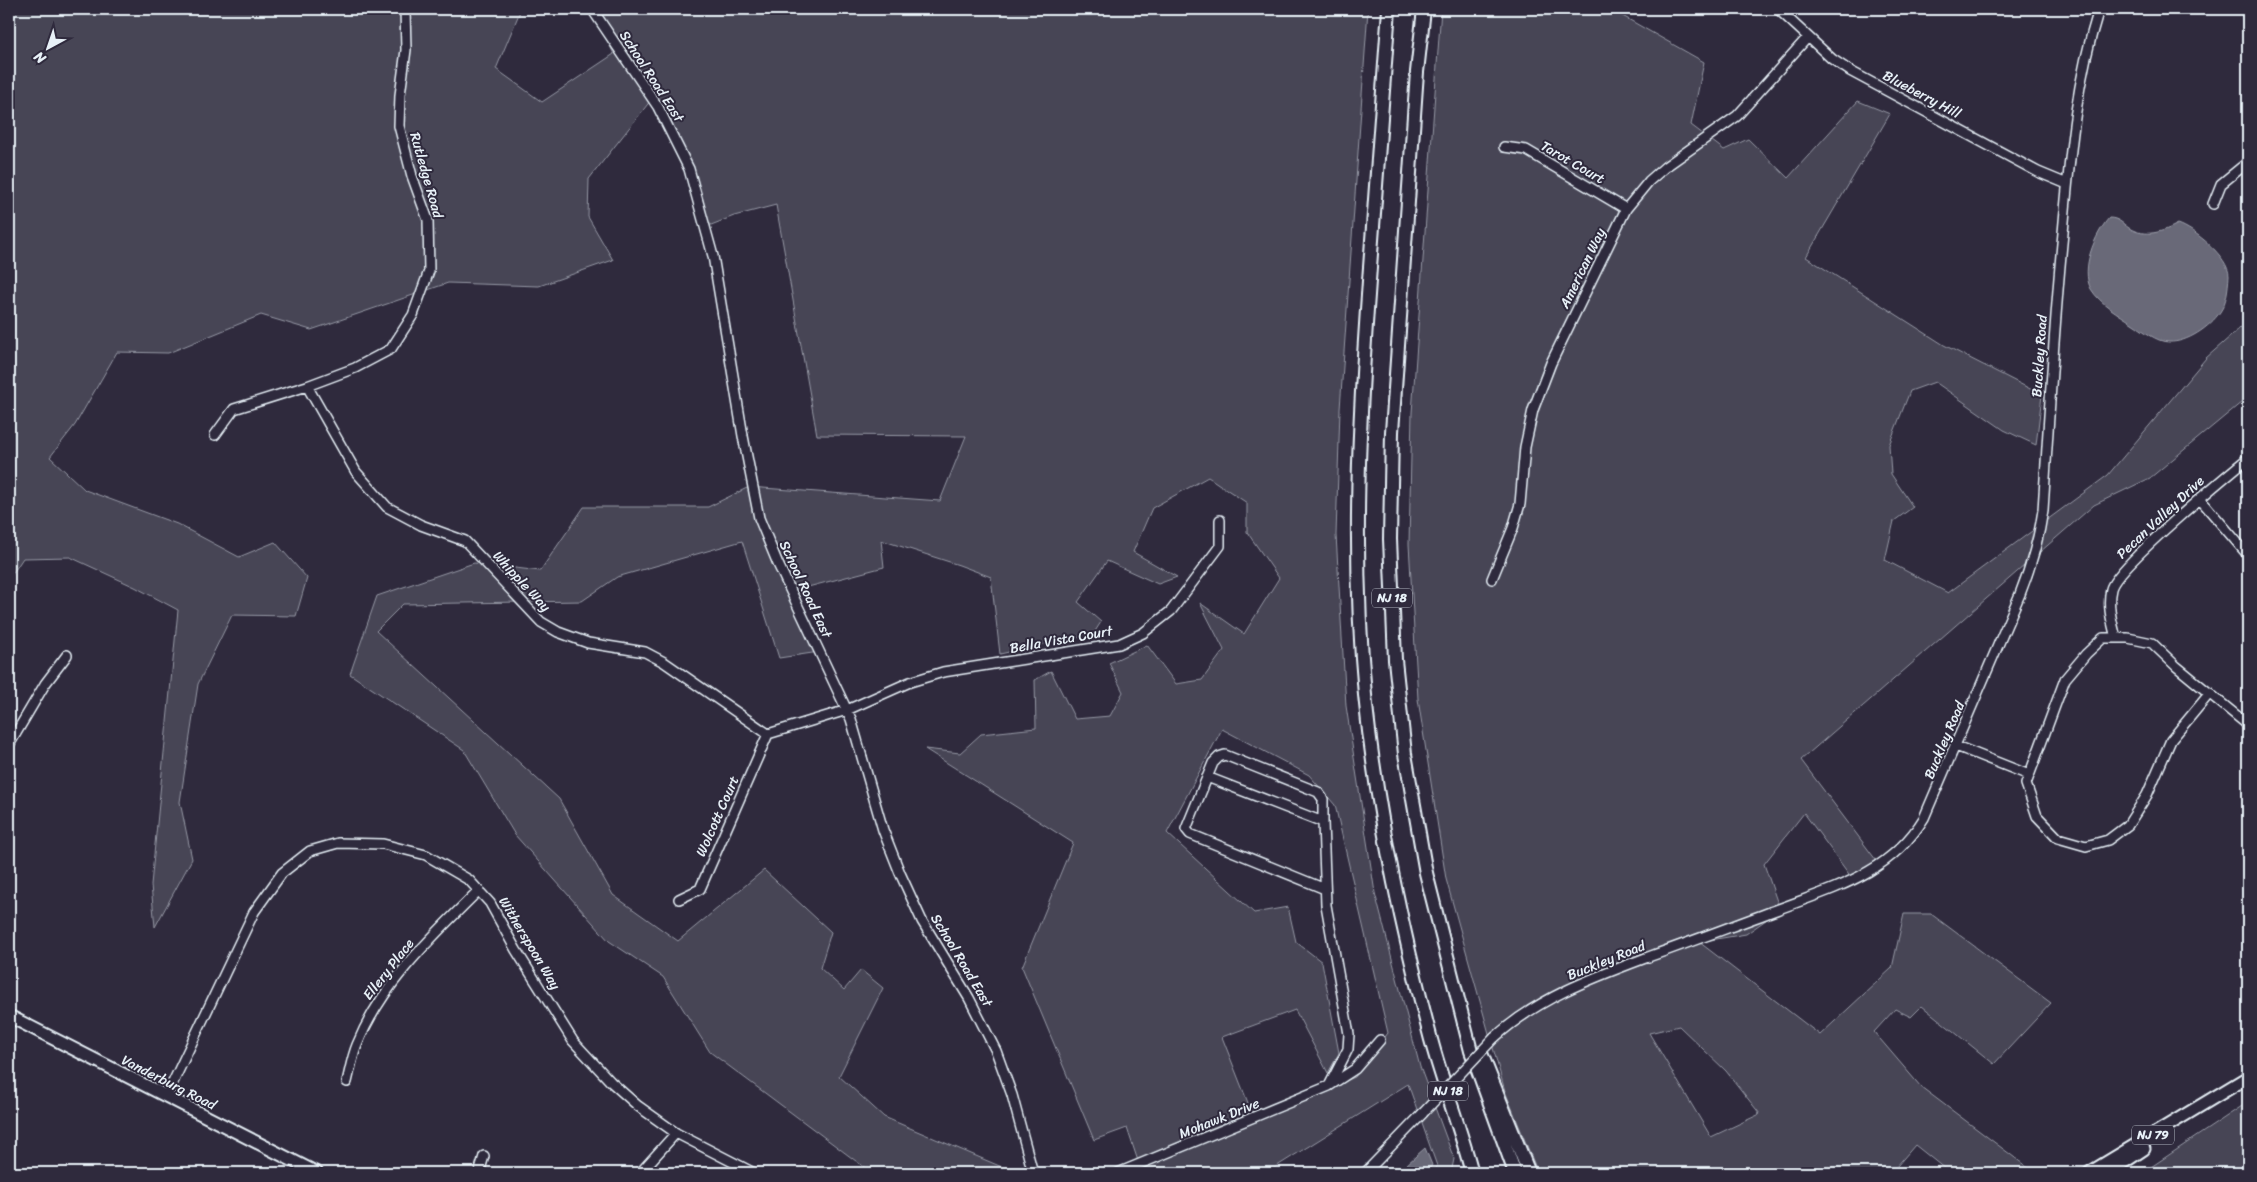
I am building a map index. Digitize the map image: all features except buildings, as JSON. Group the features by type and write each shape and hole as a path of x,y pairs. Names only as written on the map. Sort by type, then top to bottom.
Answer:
{"highway":[{"name":"NJ 18","path":"1389,9 1359,439 1357,530 1361,650 1371,743 1390,865 1429,1032 1461,1131 1479,1173"},
{"name":"NJ 18","path":"1424,9 1417,81 1392,432 1391,579 1395,660 1413,803 1426,873 1471,1051 1515,1173"},
{"path":"1466,1026 1478,1044 1529,1173"},
{"path":"1461,1131 1472,1173"}],"main road":[{"name":"Vanderburg Road","path":"9,1016 317,1173"},
{"name":"NJ 79","path":"2089,1173 2248,1077"},
{"name":"NJ 79","path":"2108,1173 2216,1097"}],"street":[{"name":"Rutledge Road","path":"215,435 234,409 307,386 355,368 391,349 413,315 429,272 428,220 412,176 398,126 406,50 405,9"},
{"name":"School Road East","path":"592,9 658,107 689,169 714,256 743,436 760,518 778,564 847,710 858,738 883,830 894,858 922,921 969,998 996,1051 1012,1095 1033,1173"},
{"name":"Blueberry Hill","path":"1778,9 1832,59 1850,71 2038,172 2067,184"},
{"name":"Buckley Road","path":"1365,1173 1494,1038 1525,1012 1561,993 1636,962 1828,891 1872,871 1898,852 1919,826 1934,798 2024,585 2040,532 2067,184 2077,94 2099,9"},
{"name":"American Way","path":"1492,579 1513,528 1520,504 1525,447 1533,410 1551,363 1626,209 1649,181 1665,167 1737,116 1808,37"},
{"name":"Tarot Court","path":"1504,147 1526,150 1626,209"},
{"path":"2213,204 2221,184 2248,162"},
{"name":"Whipple Way","path":"307,386 356,472 387,507 421,525 465,541 540,622 558,632 588,643 645,652 652,655 768,734"},
{"name":"Pecan Valley Drive","path":"2116,638 2110,610 2111,588 2125,568 2248,458"},
{"path":"2200,499 2248,555"},
{"name":"Bella Vista Court","path":"768,734 847,710 910,682 944,672 1119,644 1143,632 1171,611 1220,546 1220,520"},
{"path":"2210,693 2172,740 2147,795 2128,825 2108,840 2086,846 2058,838 2037,816 2026,784 2029,775 2066,679 2086,654 2103,638 2128,638 2152,643 2248,724"},
{"path":"9,744 45,684 67,655"},
{"name":"Wolcott Court","path":"679,898 700,889 768,734"},
{"path":"1956,746 2029,775"},
{"path":"1325,889 1187,832 1190,817 1216,759 1224,755 1231,756 1318,792 1323,799 1327,915 1345,1002 1349,1034 1348,1049 1329,1086"},
{"path":"1207,777 1323,822"},
{"name":"Witherspoon Way","path":"166,1097 180,1063 254,912 282,873 310,851 338,843 382,844 426,854 469,880 490,903 516,950 573,1040 611,1082 638,1106 676,1133 754,1173"},
{"name":"Ellery Place","path":"347,1082 356,1046 377,1003 416,953 479,890"},
{"name":"Mohawk Drive","path":"1118,1173 1329,1086 1355,1069 1380,1040"},
{"path":"640,1173 676,1133"},
{"path":"479,1173 484,1156"}],"shaded area":[{"path":"9,9 521,9 496,69 542,102 614,54 591,9 1368,9 1340,409 1336,535 1346,706 1375,893 1420,1067 1454,1159 1451,1173 1434,1173 1437,1166 1408,1084 1266,1173 1126,1173 1140,1167 1127,1128 1094,1140 1022,967 1073,843 925,749 960,753 981,734 1036,728 1035,680 1051,671 1075,719 1110,716 1123,692 1109,663 1147,645 1176,684 1202,680 1224,650 1200,603 1244,634 1279,578 1247,532 1247,503 1208,477 1152,508 1133,552 1177,577 1158,584 1107,561 1078,602 1101,622 1092,636 1070,638 1000,654 991,577 881,540 884,567 808,587 792,597 819,652 779,658 742,541 617,577 582,601 403,604 376,631 559,799 613,895 678,941 764,870 831,932 820,968 844,990 861,970 883,988 839,1076 884,1117 1016,1173 872,1173 710,1052 663,977 609,941 515,835 464,750 350,674 377,596 474,563 540,571 584,507 708,507 749,487 940,501 966,436 817,435 776,205 734,216 706,227 701,203 651,100 589,179 588,217 613,260 539,286 448,283 311,330 261,315 168,353 117,352 75,425 50,457 85,490 177,524 239,557 275,542 307,578 296,616 232,615 198,684 180,802 192,859 155,927 151,885 178,610 135,587 70,557 23,558 9,579","holes":["1222,729 1309,775 1335,805 1388,1033 1355,1077 1254,1118 1222,1037 1295,1010 1328,1073 1339,1053 1322,962 1296,942 1288,907 1254,913 1167,833"]},
{"path":"1441,9 1615,9 1619,14 1704,62 1691,125 1724,150 1748,139 1788,178 1858,101 1890,114 1806,257 1944,345 2042,395 2036,445 2004,430 1935,382 1910,391 1889,445 1891,474 1913,507 1894,521 1885,560 1948,593 2108,475 2206,358 2248,321 2248,397 2150,478 2094,505 1801,760 1879,864 1854,881 1804,813 1764,864 1780,910 1746,934 1699,942 1820,1035 1892,968 1904,914 1931,914 2051,1003 1994,1064 1922,1006 1911,1017 1895,1009 1874,1032 1921,1087 2035,1173 1950,1173 1915,1145 1891,1173 1538,1173 1505,1091 1446,879 1418,699 1409,544 1412,413","holes":["1679,1026 1726,1071 1760,1114 1711,1137 1649,1033"]},
{"path":"2248,1102 2248,1173 2142,1173"}],"water":[{"path":"2109,218 2117,220 2141,233 2154,233 2178,224 2193,232 2210,245 2223,261 2229,276 2227,295 2216,318 2198,333 2183,340 2169,342 2159,340 2150,335 2099,299 2091,289 2088,281 2088,262 2094,242"},
{"path":"1425,1148 1432,1165 1427,1173 1397,1173"}]}
